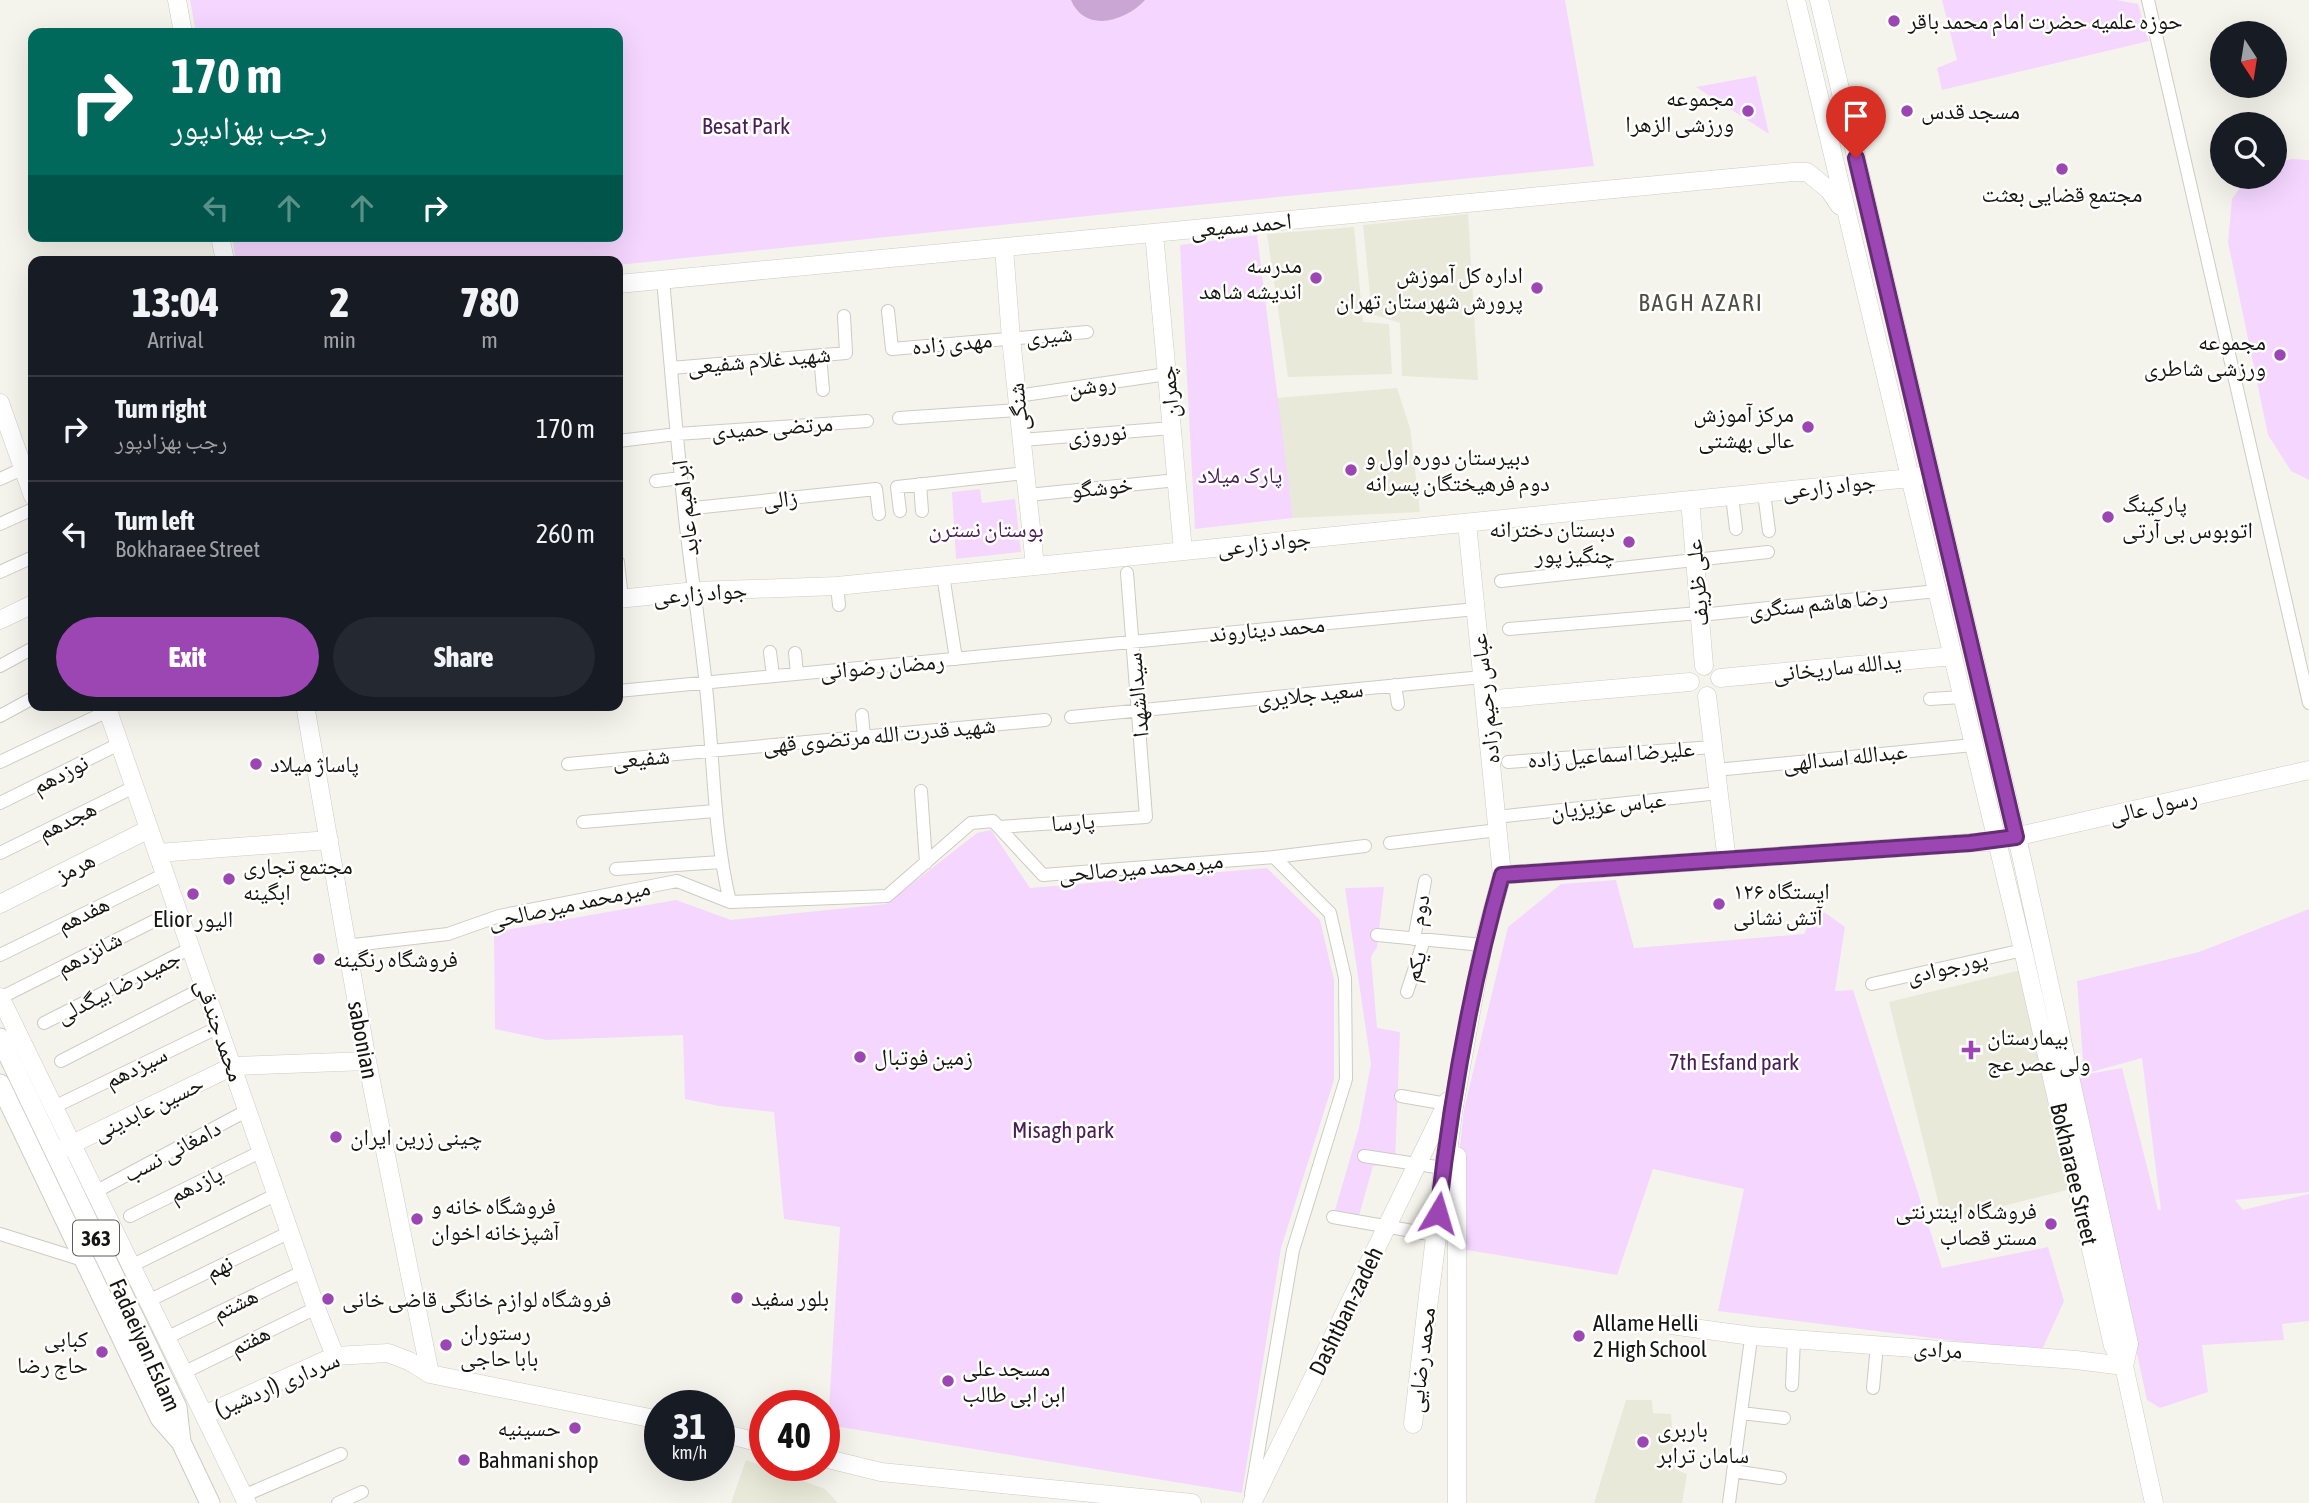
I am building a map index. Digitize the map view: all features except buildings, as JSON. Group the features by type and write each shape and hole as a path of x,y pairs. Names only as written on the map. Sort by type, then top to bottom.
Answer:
{"main road":[{"name":"Fadaeiyan Eslam","path":"0,1038 64,1148 177,1407 181,1441 210,1503"},
{"path":"0,1084 160,1418 181,1441"}],"street":[{"path":"177,0 182,28"},
{"name":"Bokharaee Street","path":"1796,0 2023,950 2042,993"},
{"name":"Bokharaee Street","path":"1819,0 2016,837 2042,993 2113,1346 2124,1366 2154,1503"},
{"path":"2148,0 2309,702"},
{"name":"احمد سمیعی","path":"623,284 1793,172 1807,172 1829,190 1846,214"},
{"name":"چمران","path":"1154,233 1183,551"},
{"name":"شنگی","path":"1004,247 1035,566"},
{"name":"ابراهیم عابد","path":"663,280 684,509 696,591 713,751 715,811 721,862 730,902"},
{"name":"مهدی زاده","path":"888,311 892,349 1011,338"},
{"name":"شهید غلام شفیعی","path":"671,368 846,353 844,316"},
{"name":"شیری","path":"1011,338 1087,332"},
{"path":"820,355 822,390"},
{"name":"روشن","path":"1018,403 1167,374"},
{"path":"0,403 5,431 28,484"},
{"path":"899,418 1018,403"},
{"name":"مرتضی حمیدی","path":"623,440 677,434 867,421"},
{"name":"نوروزی","path":"1022,440 1172,428"},
{"path":"0,479 22,469"},
{"name":"جواد زارعی","path":"623,599 696,591 837,586 1910,478 1931,472"},
{"path":"900,511 897,487 1025,473"},
{"path":"656,481 681,478"},
{"name":"خوشگو","path":"1028,495 1177,480"},
{"path":"920,484 922,511"},
{"name":"زالی","path":"684,509 876,489 879,514"},
{"path":"1765,493 1769,531"},
{"path":"1732,496 1736,529"},
{"name":"علی ظریف","path":"1690,500 1704,666"},
{"path":"0,524 28,511"},
{"name":"عباس رحیم زاده","path":"1467,523 1502,875"},
{"path":"1501,580 1768,552"},
{"path":"0,572 28,558"},
{"name":"سیدالشهدا","path":"1127,573 1146,817"},
{"path":"943,575 956,659"},
{"path":"837,586 839,605"},
{"name":"رضا هاشم سنگری","path":"1509,629 1937,591"},
{"path":"0,620 28,606"},
{"name":"محمد دیناروند","path":"1058,648 1476,609"},
{"name":"رمضان رضوانی","path":"623,690 1058,648"},
{"path":"0,666 28,651"},
{"path":"770,652 774,676"},
{"path":"795,653 797,674"},
{"name":"یدالله ساریخانی","path":"1720,678 1953,656"},
{"path":"1704,666 1716,670 1720,678 1719,688 1707,696 1694,691 1690,682 1692,673 1704,666"},
{"name":"سعید جلایری","path":"1071,717 1482,677"},
{"path":"1485,700 1690,682"},
{"path":"1395,685 1398,704"},
{"path":"1707,696 1727,861"},
{"path":"1930,699 1962,697"},
{"path":"0,716 28,701"},
{"path":"0,762 101,711"},
{"name":"محمد جندقی","path":"108,711 335,1356"},
{"name":"sabonian","path":"307,711 345,946 430,1374"},
{"path":"862,715 864,737"},
{"name":"شهید قدرت الله مرتضوی قهی","path":"713,751 1045,720"},
{"name":"نوزدهم","path":"0,803 119,744"},
{"name":"عبدالله اسدالهی","path":"1716,770 1973,745"},
{"name":"علیرضا اسماعیل زاده","path":"1508,762 1713,747"},
{"name":"شفیعی","path":"568,764 713,751"},
{"name":"رسول عالی","path":"1502,875 1997,841 2309,771"},
{"name":"هجدهم","path":"0,853 134,787"},
{"path":"920,791 926,863"},
{"name":"عباس عزیزیان","path":"1390,843 1497,823 1719,793"},
{"path":"583,822 715,811"},
{"name":"پارسا","path":"999,827 1146,817"},
{"name":"میرمحمد میرصالحی","path":"345,946 448,934 499,916 677,881 730,902 887,896 971,824 993,821 1043,875 1274,857"},
{"name":"هرمز","path":"0,904 149,829"},
{"path":"158,853 329,840"},
{"path":"1274,857 1365,846"},
{"path":"1251,1503 1293,1250 1346,1079 1345,978 1330,913 1274,857"},
{"path":"616,869 721,862"},
{"name":"هفدهم","path":"0,955 165,874"},
{"name":"محمد رضایی","path":"1458,1082 1413,1424 1453,1105 1483,945 1502,875"},
{"name":"دوم","path":"1419,939 1425,881"},
{"name":"شانزدهم","path":"0,998 177,909"},
{"path":"1377,935 1483,945"},
{"name":"یکم","path":"1408,992 1419,939"},
{"name":"جمیدرضا بیگدلی","path":"44,1023 191,948"},
{"name":"پورجوادی","path":"1871,984 2023,950"},
{"path":"61,1061 205,987"},
{"path":"0,998 54,1107 64,1148 95,1192 245,1500 341,1454"},
{"name":"سیزدهم","path":"54,1107 219,1027"},
{"name":"حسین عابدینی","path":"64,1148 233,1066 367,1061"},
{"path":"1457,1503 1458,1082"},
{"name":"Dashtban-zadeh","path":"1251,1503 1458,1082"},
{"path":"1401,1096 1453,1105"},
{"name":"دامغانی نسب","path":"95,1192 248,1110"},
{"name":"یازدهم","path":"130,1216 262,1151"},
{"path":"1364,1156 1443,1168"},
{"path":"131,1266 277,1194"},
{"path":"1333,1217 1435,1236"},
{"name":"نهم","path":"148,1301 290,1233"},
{"path":"0,1234 83,1260"},
{"name":"هشتم","path":"166,1338 304,1270"},
{"name":"هفتم","path":"183,1373 316,1308"},
{"name":"مرادی","path":"1671,1325 1751,1341 1794,1339 2124,1366"},
{"path":"1792,1385 1794,1339"},
{"path":"1729,1503 1751,1341"},
{"path":"1873,1388 1877,1345"},
{"name":"سرداری (اردشیر)","path":"204,1415 335,1356 388,1353 409,1361 430,1374"},
{"path":"430,1374 644,1417"},
{"path":"1741,1413 1784,1418"},
{"path":"840,1462 881,1472 1192,1503"},
{"path":"1733,1471 1780,1478"},
{"path":"338,1503 362,1492"}],"shaded area":[{"path":"1071,0 1145,0 1127,14 1106,21 1086,17 1077,11"},
{"path":"1468,214 1478,380 1402,376 1400,323 1372,314 1363,225"},
{"name":"مدرسه اندیشه شاهد","path":"1354,227 1363,322 1389,324 1392,374 1288,377 1267,234"},
{"name":"دبیرستان دوره اول و دوم فرهیختگان پسرانه","path":"1397,388 1410,428 1420,512 1293,518 1276,398"},
{"name":"بیمارستان ولی عصر عج","path":"2021,970 2075,1188 1943,1221 1889,1002"},
{"name":"باربری سامان ترابر","path":"1626,1400 1652,1400 1653,1413 1671,1414 1675,1469 1687,1474 1682,1503 1594,1503"},
{"path":"746,1460 749,1461 749,1481 803,1481 825,1489 838,1503 731,1503"}],"green space":[{"name":"Besat Park","path":"190,0 1565,0 1594,166 623,264 623,256 235,256 233,242 623,242 623,28 195,28"},
{"path":"1942,0 2116,0 2138,4 2149,41 1942,90 1937,68 1957,60"},
{"name":"مجموعه ورزشی الزهرا","path":"1756,76 1769,134 1696,87"},
{"name":"مجموعه ورزشی شاطری","path":"2287,160 2309,160 2309,480 2291,471 2268,435 2228,242 2232,199 2239,189 2287,189"},
{"name":"پارک میلاد","path":"1257,235 1293,518 1195,529 1180,245"},
{"name":"بوستان نسترن","path":"980,489 982,503 1015,499 1021,552 956,559 952,492"},
{"name":"Misagh park","path":"991,830 1030,888 1267,868 1320,920 1334,980 1334,1080 1281,1248 1242,1493 840,1427 840,1390 830,1390 840,1227 784,1219 774,1112 685,1099 683,1035 546,1040 495,1029 494,932 676,900 731,920 886,904 977,833"},
{"name":"7th Esfand park","path":"1616,880 1634,948 1804,934 1817,907 1845,927 1835,991 1853,990 1942,1268 2048,1247 2064,1301 2041,1352 1718,1311 1744,1189 1653,1169 1617,1275 1449,1247 1464,1109 1508,927 1561,884"},
{"path":"1384,887 1377,947 1371,957 1377,1028 1400,1032 1395,1164 1373,1166 1358,1219 1333,1217 1359,1128 1371,1064 1345,888"},
{"path":"2309,909 2309,1192 2235,1200 2243,1210 2309,1194 2309,1321 2282,1324 2284,1340 2202,1345 2208,1392 2160,1408 2147,1400 2077,1076 2122,1068 2158,1210 2161,1210 2142,1058 2084,1074 2077,981 2199,952"}],"place":[{"name":"حوزه علمیه حضرت امام محمد باقر","path":"1894,21"},
{"name":"مجموعه ورزشی الزهرا","path":"1748,111"},
{"name":"مسجد قدس","path":"1907,111"},
{"name":"مجتمع قضایی بعثت","path":"2062,169"},
{"name":"مدرسه اندیشه شاهد","path":"1316,278"},
{"name":"اداره کل آموزش پرورش شهرستان تهران","path":"1537,288"},
{"name":"مجموعه ورزشی شاطری","path":"2280,355"},
{"name":"مرکز آموزش عالی بهشتی","path":"1808,427"},
{"name":"دبیرستان دوره اول و دوم فرهیختگان پسرانه","path":"1351,470"},
{"name":"پارکینگ اتوبوس بی آرتی","path":"2108,517"},
{"name":"دبستان دخترانه چنگیز پور","path":"1629,542"},
{"name":"پاساژ میلاد","path":"256,764"},
{"name":"مجتمع تجاری ابگینه","path":"229,879"},
{"name":"Elior الیور","path":"193,894"},
{"name":"ایستگاه ۱۲۶ آتش نشانی","path":"1719,904"},
{"name":"فروشگاه رنگینه","path":"319,959"},
{"name":"بیمارستان ولی عصر عج","path":"1971,1050"},
{"name":"زمین فوتبال","path":"860,1057"},
{"name":"چینی زرین ایران","path":"336,1137"},
{"name":"فروشگاه خانه و آشپزخانه اخوان","path":"417,1219"},
{"name":"فروشگاه اینترنتی مستر قصاب","path":"2051,1224"},
{"name":"بلور سفید","path":"737,1298"},
{"name":"فروشگاه لوازم خانگی قاضی خانی","path":"328,1299"},
{"name":"Allame Helli 2 High School","path":"1579,1336"},
{"name":"رستوران بابا حاجی","path":"446,1345"},
{"name":"کبابی حاج رضا","path":"102,1352"},
{"name":"مسجد علی ابن ابی طالب","path":"948,1381"},
{"name":"حسینیه","path":"575,1428"},
{"name":"باربری سامان ترابر","path":"1643,1442"},
{"name":"Bahmani shop","path":"464,1460"}],"district":[{"name":"BAGH AZARI","path":"1701,302"}],"route":[{"path":"1438,1213 1453,1105 1483,945 1502,875 1970,843 2016,837 1856,158"}]}
